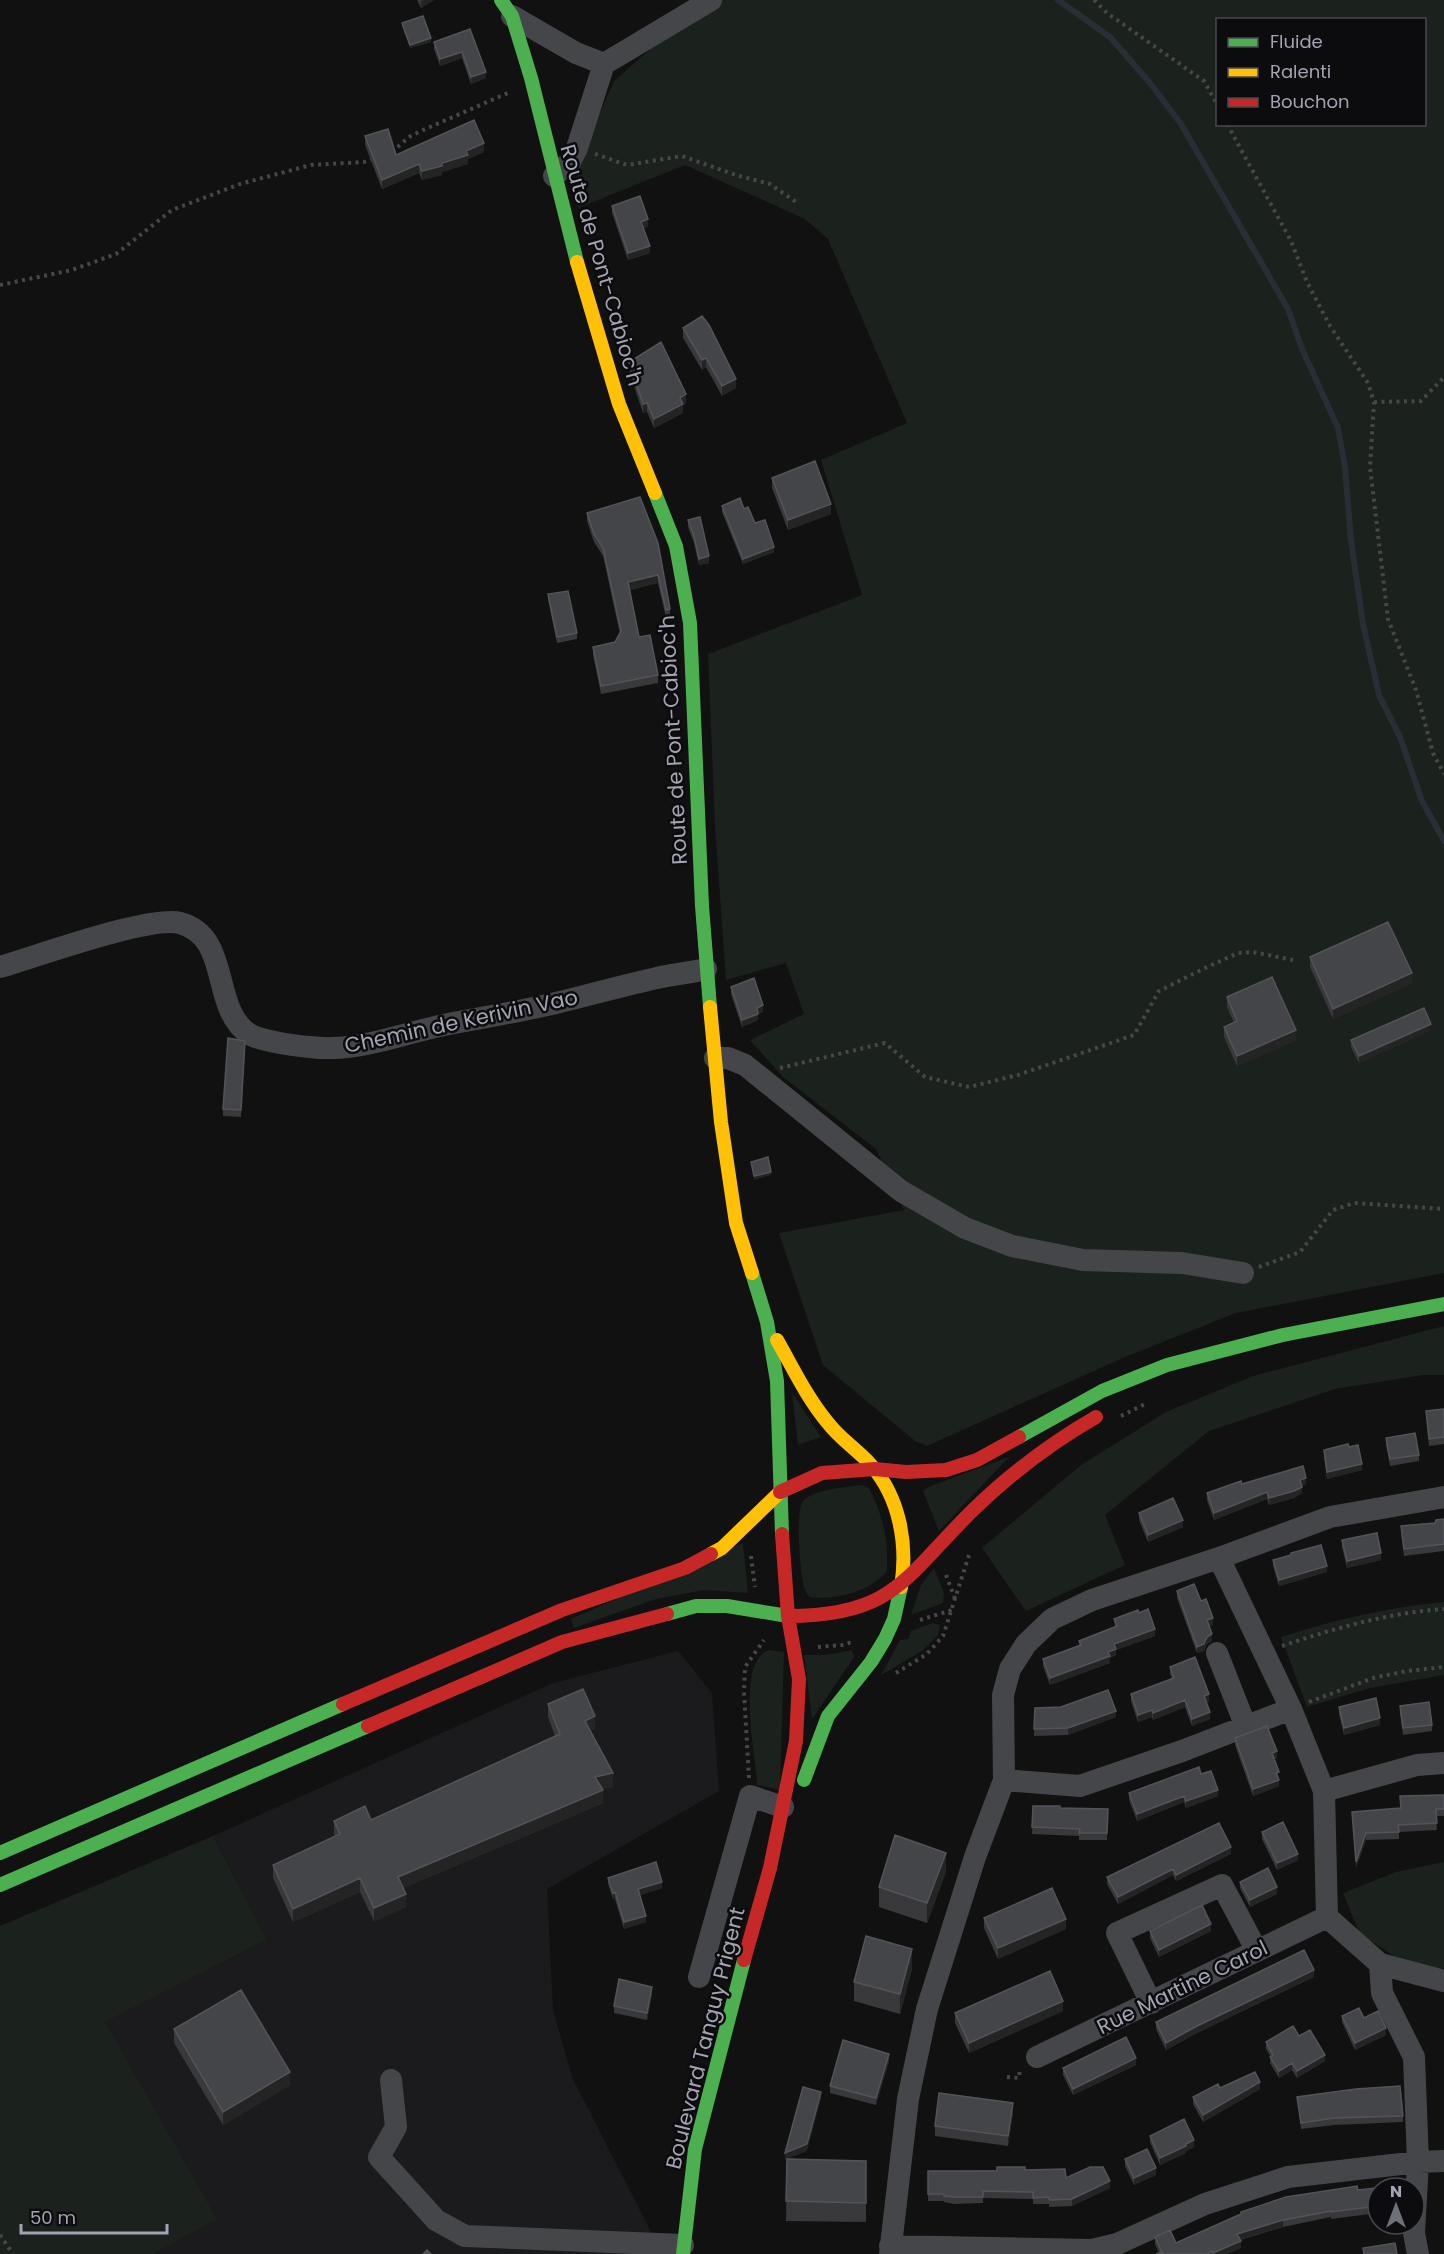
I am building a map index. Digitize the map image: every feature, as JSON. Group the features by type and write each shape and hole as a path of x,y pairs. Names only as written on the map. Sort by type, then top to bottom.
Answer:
{"main road":[{"name":"Route de Pont-Cabioc'h","path":"507,8 531,78 591,315 619,404 676,546 691,634 706,969 721,1122 736,1223 766,1322 777,1388 780,1492"},
{"path":"0,1853 245,1745 562,1610 685,1568 722,1548 780,1492 822,1473 875,1469 906,1472 945,1470 976,1460 1102,1390 1167,1365 1283,1335 1444,1304"},
{"name":"Route de Pont-Cabioc'h","path":"766,1322 807,1393 828,1424 875,1469"},
{"path":"1152,1385 1232,1349"},
{"path":"0,1885 562,1642 696,1606 727,1606 788,1616 833,1616 866,1606 903,1584 973,1510 1015,1473 1080,1425 1114,1414"},
{"name":"Boulevard Tanguy Prigent","path":"770,1868 828,1715 885,1640 898,1610 903,1584 903,1545 897,1515 875,1469"},
{"path":"780,1492 788,1616"},
{"name":"Boulevard Tanguy Prigent","path":"683,2250 695,2149 770,1868 796,1741 799,1679 788,1616"}],"street":[{"path":"554,176 570,162 577,148 604,64 711,0"},
{"path":"507,8 576,53 604,64"},
{"name":"Chemin de Kerivin Vao","path":"0,967 148,924 179,923 196,931 216,958 228,1005 236,1022 250,1035 313,1048 351,1047 442,1025 545,1005 659,977 706,969"},
{"path":"715,1058 728,1058 745,1065 901,1191 965,1228 1012,1246 1083,1260 1182,1263 1243,1273"},
{"path":"1444,1497 1330,1517 1219,1558 1092,1600 1052,1619 1026,1644 1010,1669 1004,1695 1004,1780 975,1857 927,2009 908,2099 890,2250 1092,2250 1117,2244 1205,2204 1288,2177 1444,2161"},
{"path":"1219,1558 1291,1709 1324,1791 1327,1917 1380,1964 1444,1981"},
{"path":"1217,1653 1246,1727"},
{"path":"1004,1780 1080,1786 1182,1751 1291,1709"},
{"path":"1324,1791 1417,1765 1444,1763"},
{"path":"699,1977 750,1796 783,1807"},
{"path":"1150,2003 1117,1934 1222,1885 1257,1951"},
{"name":"Rue Martine Carol","path":"1037,2057 1327,1917"},
{"path":"1380,1964 1382,1993 1414,2057 1418,2162 1414,2233 1418,2254"},
{"path":"391,2080 396,2127 379,2157 436,2220 467,2245 683,2250"}],"path":[{"path":"1094,0 1107,13 1204,81 1216,102"},
{"path":"385,154 396,150 416,133 504,95 531,78"},
{"path":"1228,126 1291,241 1307,282 1330,326 1368,383 1374,402 1370,467 1388,619 1416,690 1433,753 1444,774"},
{"path":"577,148 627,165 682,156 739,176 770,183 799,204"},
{"path":"0,285 72,270 116,254 172,210 240,184 311,165 364,162 375,158"},
{"path":"1374,402 1421,401 1444,377"},
{"path":"756,1073 885,1043 925,1077 969,1087 1018,1075 1134,1035 1159,991 1238,953 1253,952 1293,960"},
{"path":"1243,1273 1299,1252 1333,1210 1354,1203 1444,1209"},
{"path":"1114,1414 1151,1401"},
{"path":"889,1677 927,1654 943,1636 971,1548"},
{"path":"1264,1652 1354,1623 1399,1614 1444,1609"},
{"path":"750,1796 744,1692 745,1667 764,1641"},
{"path":"1291,1709 1373,1678 1444,1667"},
{"path":"1007,2077 1019,2078"},
{"path":"0,2235 13,2254"}],"shaded area":[{"path":"706,0 1444,0 1444,1273 1236,1313 1125,1357 927,1446 915,1441 823,1365 779,1233 904,1210 876,1149 783,1077 750,1040 804,1014 786,963 726,980 715,826 708,654 862,595 821,460 907,423 828,239 805,219 685,165 578,208 576,167 614,81"},
{"path":"1444,1326 1444,1375 1423,1375 1335,1389 1209,1431 1105,1515 1125,1565 1026,1611 982,1548 1081,1465 1166,1412 1253,1376"},
{"path":"792,1392 821,1437 798,1445"},
{"path":"1009,1457 939,1531 923,1491 928,1487"},
{"path":"862,1485 869,1488 882,1519 887,1548 887,1571 872,1584 852,1593 820,1598 810,1597 805,1591 800,1559 799,1517 803,1501 822,1491"},
{"path":"743,1543 748,1593 704,1590 656,1599 574,1628 571,1619"},
{"path":"934,1568 944,1593 943,1603 911,1615 921,1585"},
{"path":"1444,1602 1444,1675 1370,1688 1307,1707 1281,1637 1361,1615"},
{"path":"933,1623 940,1625 938,1635 922,1651 881,1675 900,1640 908,1639 911,1631"},
{"path":"769,1650 784,1652 780,1790 757,1785 751,1732 750,1690 753,1672 759,1658"},
{"path":"852,1650 854,1657 812,1719 804,1655 826,1655"},
{"path":"678,1651 712,1693 719,1791 547,1889 553,2010 572,2077 651,2232 652,2254 154,2254 216,2219 104,2022 267,1940 213,1836 553,1683"},
{"path":"213,1836 267,1940 105,2022 217,2219 154,2254 0,2254 0,1926"},
{"path":"1444,1862 1444,1968 1439,1969 1397,1958 1360,1934 1343,1893 1396,1872"}],"building":[{"path":"423,16 431,38 410,45 402,23"},
{"path":"470,29 486,72 471,77 462,52 440,59 434,42"},
{"path":"474,120 484,143 466,151 468,155 442,163 442,166 422,171 419,164 382,180 365,136 388,129 396,155"},
{"path":"640,196 648,219 641,222 650,246 628,253 612,206"},
{"path":"702,316 709,325 736,379 722,386 706,358 702,360 683,328"},
{"path":"661,342 686,394 680,398 683,404 654,419 647,403 643,404 629,362"},
{"path":"815,461 831,504 788,520 772,478"},
{"path":"640,497 658,543 670,609 666,610 658,575 628,582 639,637 650,635 658,675 601,686 593,647 615,642 621,631 603,548 594,534 587,513"},
{"path":"740,498 744,509 748,507 755,523 765,520 774,547 743,559 722,506"},
{"path":"700,517 709,556 699,559 688,520"},
{"path":"568,591 577,633 557,637 548,594"},
{"path":"1388,922 1412,973 1333,1009 1310,957"},
{"path":"1272,977 1296,1030 1237,1056 1224,1027 1237,1021 1227,997"},
{"path":"754,978 763,1005 757,1008 758,1014 742,1020 731,987"},
{"path":"1424,1008 1431,1024 1359,1056 1351,1040"},
{"path":"228,1038 245,1041 241,1110 223,1109"},
{"path":"768,1157 771,1172 754,1176 751,1162"},
{"path":"1444,1409 1444,1437 1429,1439 1426,1411"},
{"path":"1415,1433 1419,1455 1390,1459 1386,1438"},
{"path":"1348,1444 1349,1447 1358,1445 1362,1464 1327,1472 1324,1450"},
{"path":"1303,1466 1306,1478 1300,1480 1302,1487 1269,1498 1267,1492 1214,1513 1207,1493 1241,1481 1242,1484"},
{"path":"1173,1498 1183,1520 1148,1535 1139,1513"},
{"path":"1444,1519 1444,1544 1404,1549 1401,1526 1435,1523 1436,1520"},
{"path":"1377,1533 1381,1553 1347,1561 1342,1540"},
{"path":"1321,1545 1327,1566 1279,1580 1273,1560"},
{"path":"1194,1584 1201,1601 1206,1599 1213,1618 1207,1620 1212,1634 1207,1637 1204,1644 1197,1647 1177,1591"},
{"path":"1148,1609 1155,1629 1114,1644 1116,1649 1108,1652 1110,1656 1050,1678 1043,1659 1081,1645 1079,1641 1117,1626 1114,1619 1138,1610 1139,1613"},
{"path":"1195,1657 1209,1694 1204,1696 1210,1712 1192,1719 1185,1700 1153,1713 1152,1710 1138,1715 1131,1694 1174,1678 1170,1667"},
{"path":"583,1689 595,1716 585,1721 613,1773 595,1777 603,1790 398,1877 406,1894 374,1908 360,1878 293,1909 273,1865 340,1834 334,1821 365,1806 371,1820 560,1734 548,1704"},
{"path":"1108,1690 1116,1711 1068,1728 1034,1729 1035,1708 1061,1707"},
{"path":"1376,1698 1380,1718 1344,1728 1339,1707"},
{"path":"1429,1702 1432,1725 1403,1728 1400,1706"},
{"path":"1267,1726 1277,1751 1272,1753 1279,1772 1276,1773 1279,1780 1253,1789 1235,1738"},
{"path":"1199,1767 1201,1774 1211,1771 1218,1790 1186,1801 1184,1796 1137,1814 1129,1793"},
{"path":"1444,1795 1444,1809 1436,1809 1437,1823 1398,1825 1399,1832 1366,1833 1356,1862 1352,1812 1401,1808 1400,1796"},
{"path":"1033,1806 1108,1809 1107,1833 1079,1833 1080,1829 1032,1827"},
{"path":"1283,1822 1298,1854 1277,1863 1262,1832"},
{"path":"1219,1823 1231,1847 1176,1875 1173,1869 1118,1897 1107,1877"},
{"path":"895,1835 946,1853 927,1903 879,1887"},
{"path":"656,1862 662,1882 638,1889 646,1916 624,1922 608,1878"},
{"path":"1268,1868 1277,1887 1250,1900 1240,1882"},
{"path":"1052,1888 1066,1919 998,1948 984,1918"},
{"path":"1202,1905 1211,1924 1159,1950 1150,1931"},
{"path":"866,1936 912,1949 900,1994 854,1982"},
{"path":"1304,1950 1314,1970 1166,2043 1156,2022"},
{"path":"1050,1971 1063,2001 969,2043 955,2013"},
{"path":"619,1979 652,1987 647,2013 614,2006"},
{"path":"241,1990 290,2072 223,2112 174,2029"},
{"path":"1359,2008 1364,2018 1378,2011 1386,2028 1355,2043 1342,2016"},
{"path":"1293,2026 1299,2036 1310,2030 1325,2055 1297,2071 1292,2063 1279,2071 1270,2057 1273,2055 1266,2042"},
{"path":"1126,2037 1136,2058 1073,2089 1063,2068"},
{"path":"843,2040 889,2054 876,2098 830,2086"},
{"path":"1255,2072 1260,2082 1203,2115 1193,2097 1218,2084 1220,2088"},
{"path":"1400,2086 1403,2116 1334,2118 1301,2123 1297,2097"},
{"path":"803,2087 821,2092 807,2144 785,2153"},
{"path":"939,2093 1013,2103 1008,2136 935,2126"},
{"path":"1184,2119 1194,2140 1160,2158 1150,2136"},
{"path":"1147,2149 1156,2168 1134,2178 1125,2159"},
{"path":"787,2159 866,2161 866,2203 786,2201"},
{"path":"997,2167 1025,2167 1025,2170 1065,2169 1066,2178 1090,2167 1103,2167 1110,2181 1072,2199 1033,2198 1033,2192 983,2191 983,2197 928,2194 928,2171 997,2171"},
{"path":"1357,2186 1358,2190 1366,2189 1366,2208 1283,2220 1237,2234 1241,2241 1213,2253 1212,2251 1207,2254 1156,2254 1162,2252 1155,2237 1170,2230 1176,2243 1241,2214 1241,2212 1286,2197"},
{"path":"1395,2243 1397,2254 1364,2254 1363,2248"}],"waterway":[{"path":"1058,0 1110,37 1150,83 1181,124 1288,309 1302,349 1338,428 1345,467 1351,540 1363,624 1379,695 1400,737 1422,801 1444,841"}],"traffic: fast":[{"path":"501,0 512,16 531,78 577,262"},
{"path":"655,493 676,546 690,623 702,906 710,1007"},
{"path":"752,1273 767,1322 777,1381 782,1534"},
{"path":"1019,1437 1102,1391 1167,1365 1283,1335 1444,1304"},
{"path":"804,1780 828,1716 871,1662 885,1639 894,1619 901,1587"},
{"path":"667,1614 696,1606 727,1606 788,1616"},
{"path":"0,1853 343,1704"},
{"path":"0,1885 368,1726"},
{"path":"683,2254 695,2149 744,1960"}],"traffic: slow":[{"path":"577,262 619,404 655,493"},
{"path":"710,1007 721,1122 736,1223 752,1273"},
{"path":"777,1340 820,1413 833,1429 871,1465 889,1492 900,1523 903,1555 901,1587"},
{"path":"711,1554 722,1548 780,1492"}],"traffic: jam":[{"path":"788,1616 824,1614 852,1609 875,1600 895,1588 913,1573 973,1510 1016,1472 1047,1448 1096,1417"},
{"path":"780,1492 822,1473 875,1469 906,1472 946,1470 977,1460 1019,1437"},
{"path":"744,1960 770,1868 796,1741 799,1679 788,1616 782,1534"},
{"path":"343,1704 562,1610 685,1568 711,1554"},
{"path":"368,1726 562,1642 667,1614"}]}
